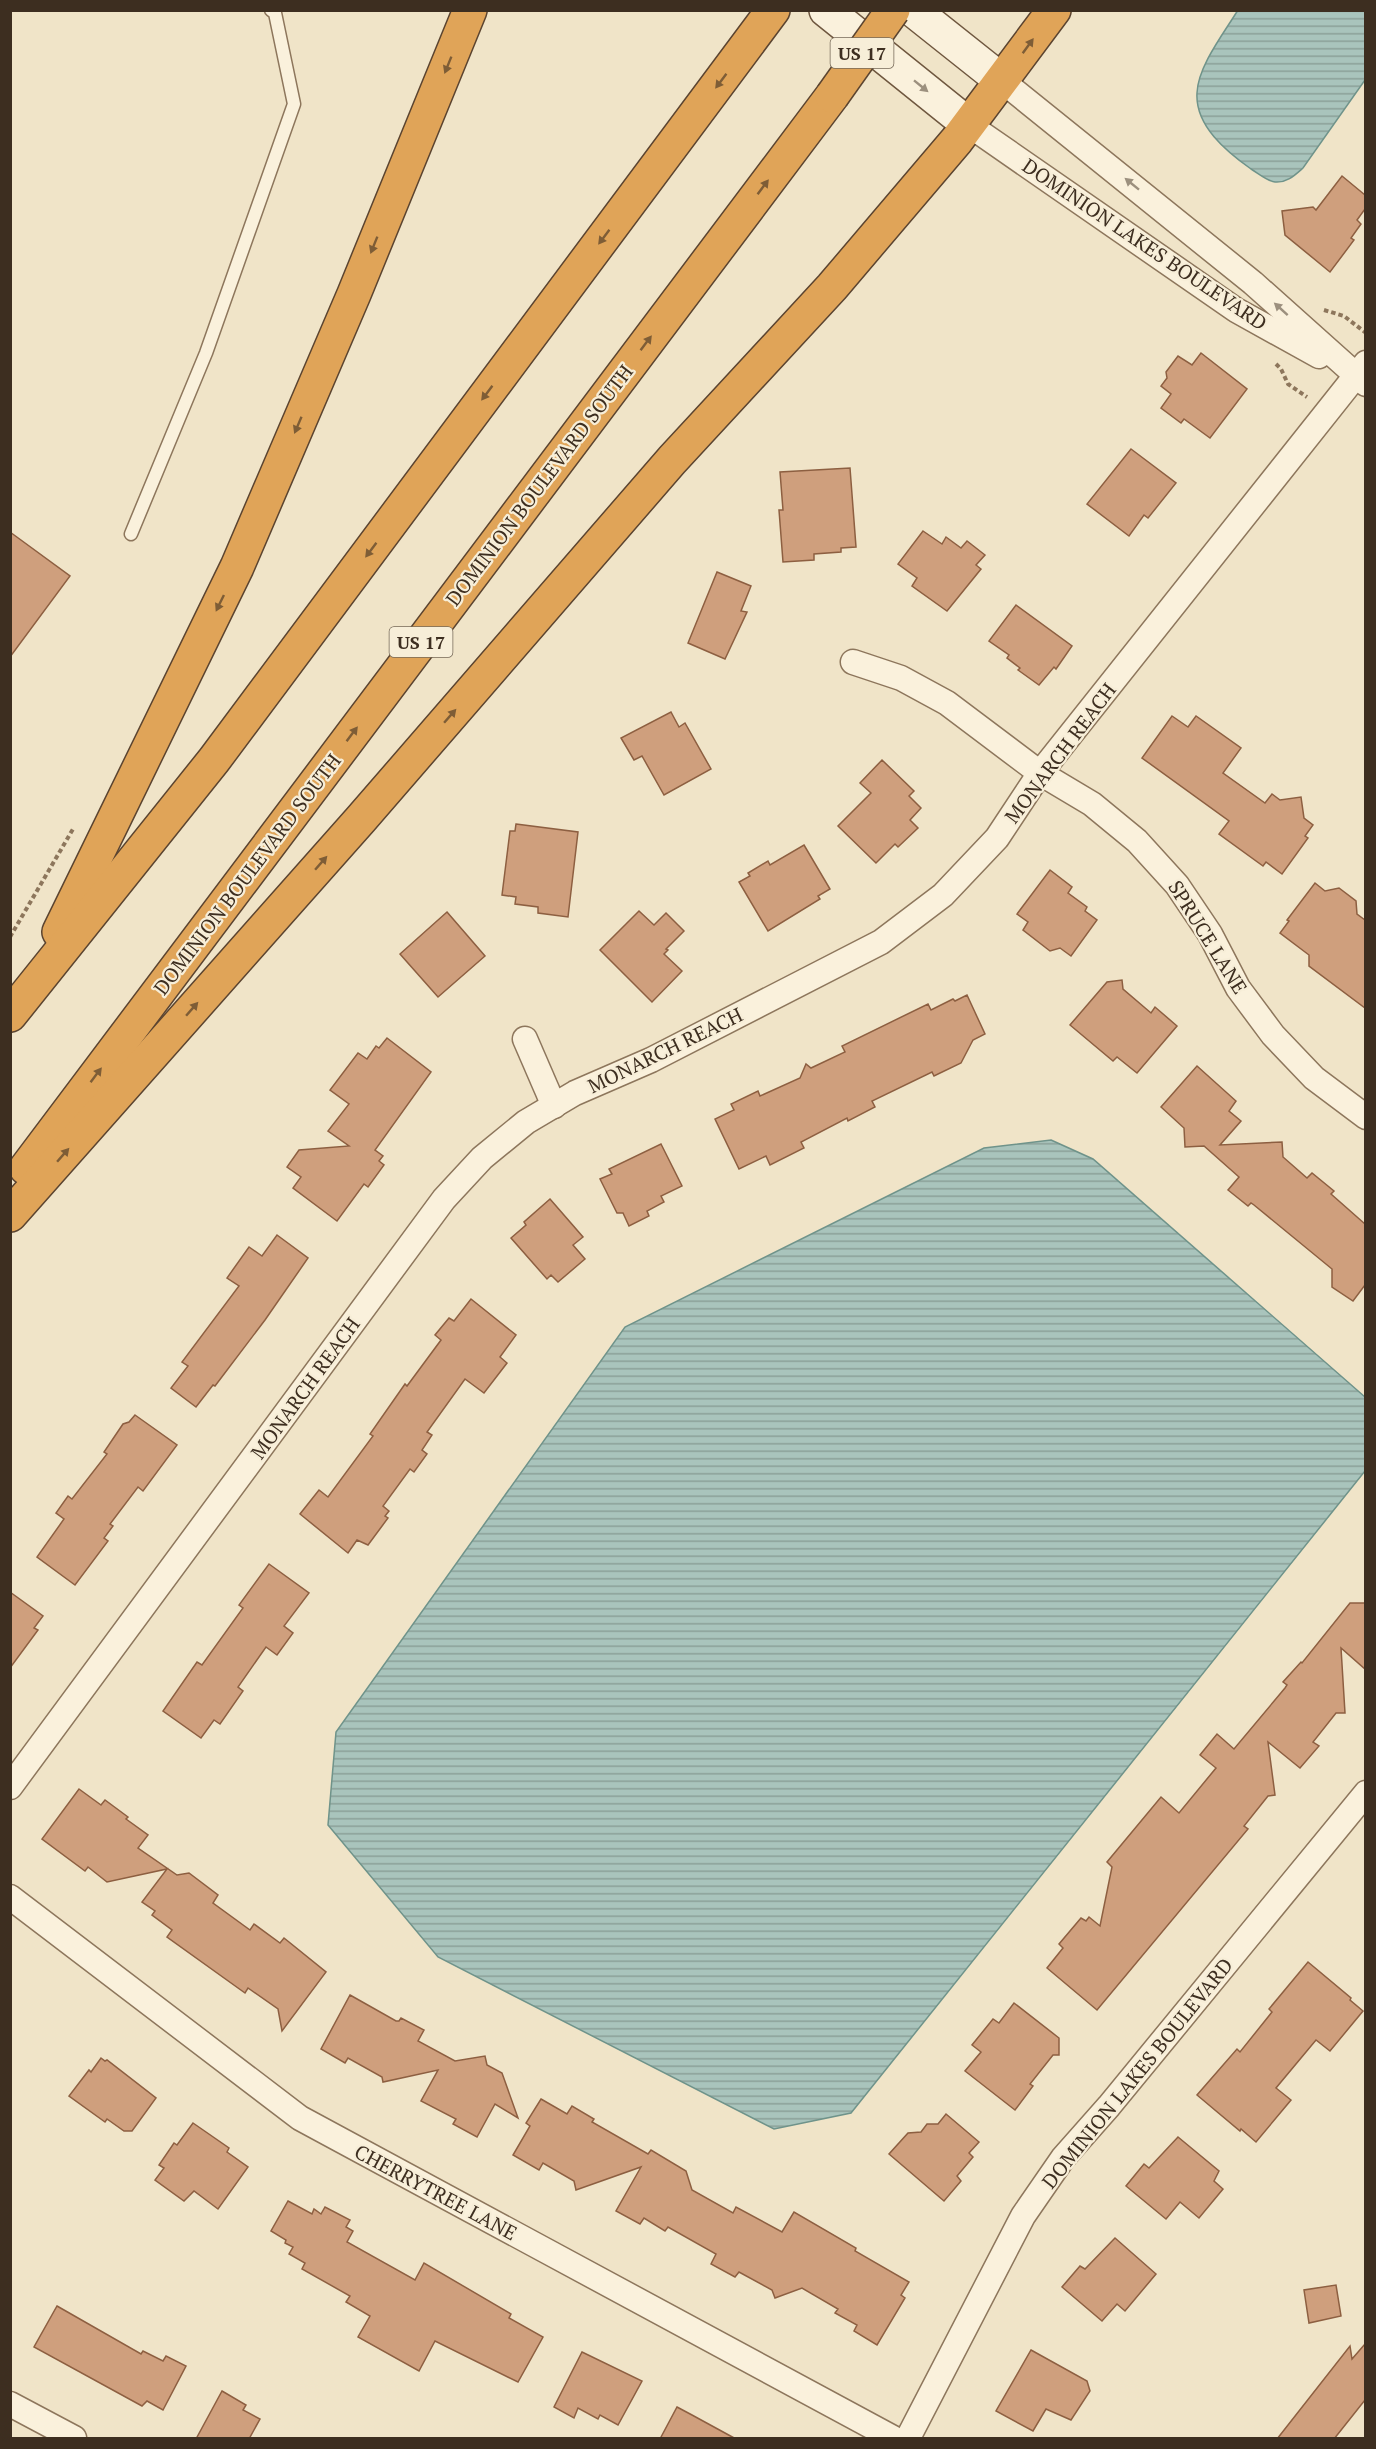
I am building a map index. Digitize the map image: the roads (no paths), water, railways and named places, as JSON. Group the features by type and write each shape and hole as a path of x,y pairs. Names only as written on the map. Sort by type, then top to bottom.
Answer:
{"highway":[{"path":"18,1006 131,788 237,567 354,294 470,10"},
{"name":"DOMINION BOULEVARD SOUTH","path":"10,1188 832,96 893,10"},
{"path":"10,1215 361,819 672,460 832,287 969,125 1054,10"},
{"path":"18,1006 214,759 764,22"}],"main road":[{"path":"826,10 969,125"},
{"path":"913,10 1002,80"}],"street":[{"name":"DOMINION LAKES BOULEVARD","path":"1002,80 1362,374"},
{"name":"DOMINION LAKES BOULEVARD","path":"969,125 1236,310 1362,374"},
{"name":"MONARCH REACH","path":"10,1787 444,1199 482,1158 526,1122 576,1093 651,1060 881,942 943,895 989,846 1040,773 1362,374"},
{"name":"SPRUCE LANE","path":"853,662 901,678 946,703 1040,773 1092,804 1137,841 1177,885 1210,934 1238,988 1273,1035 1314,1078 1365,1117"},
{"path":"525,1039 554,1106"},
{"name":"DOMINION LAKES BOULEVARD","path":"908,2439 1023,2216 1063,2158 1109,2106 1365,1793"},
{"name":"CHERRYTREE LANE","path":"10,1897 300,2118 893,2439"},
{"path":"10,2404 74,2439"}],"lane":[{"path":"131,534 206,353 294,104 275,14 271,10"}],"water":[{"path":"1238,10 1365,11 1365,80 1303,168 1283,181 1275,182 1266,179 1232,155 1207,127 1198,105 1198,83 1202,72"},
{"path":"1051,1140 1093,1159 1365,1397 1365,1471 851,2113 774,2129 438,1957 328,1825 336,1732 625,1327 984,1148"}]}
